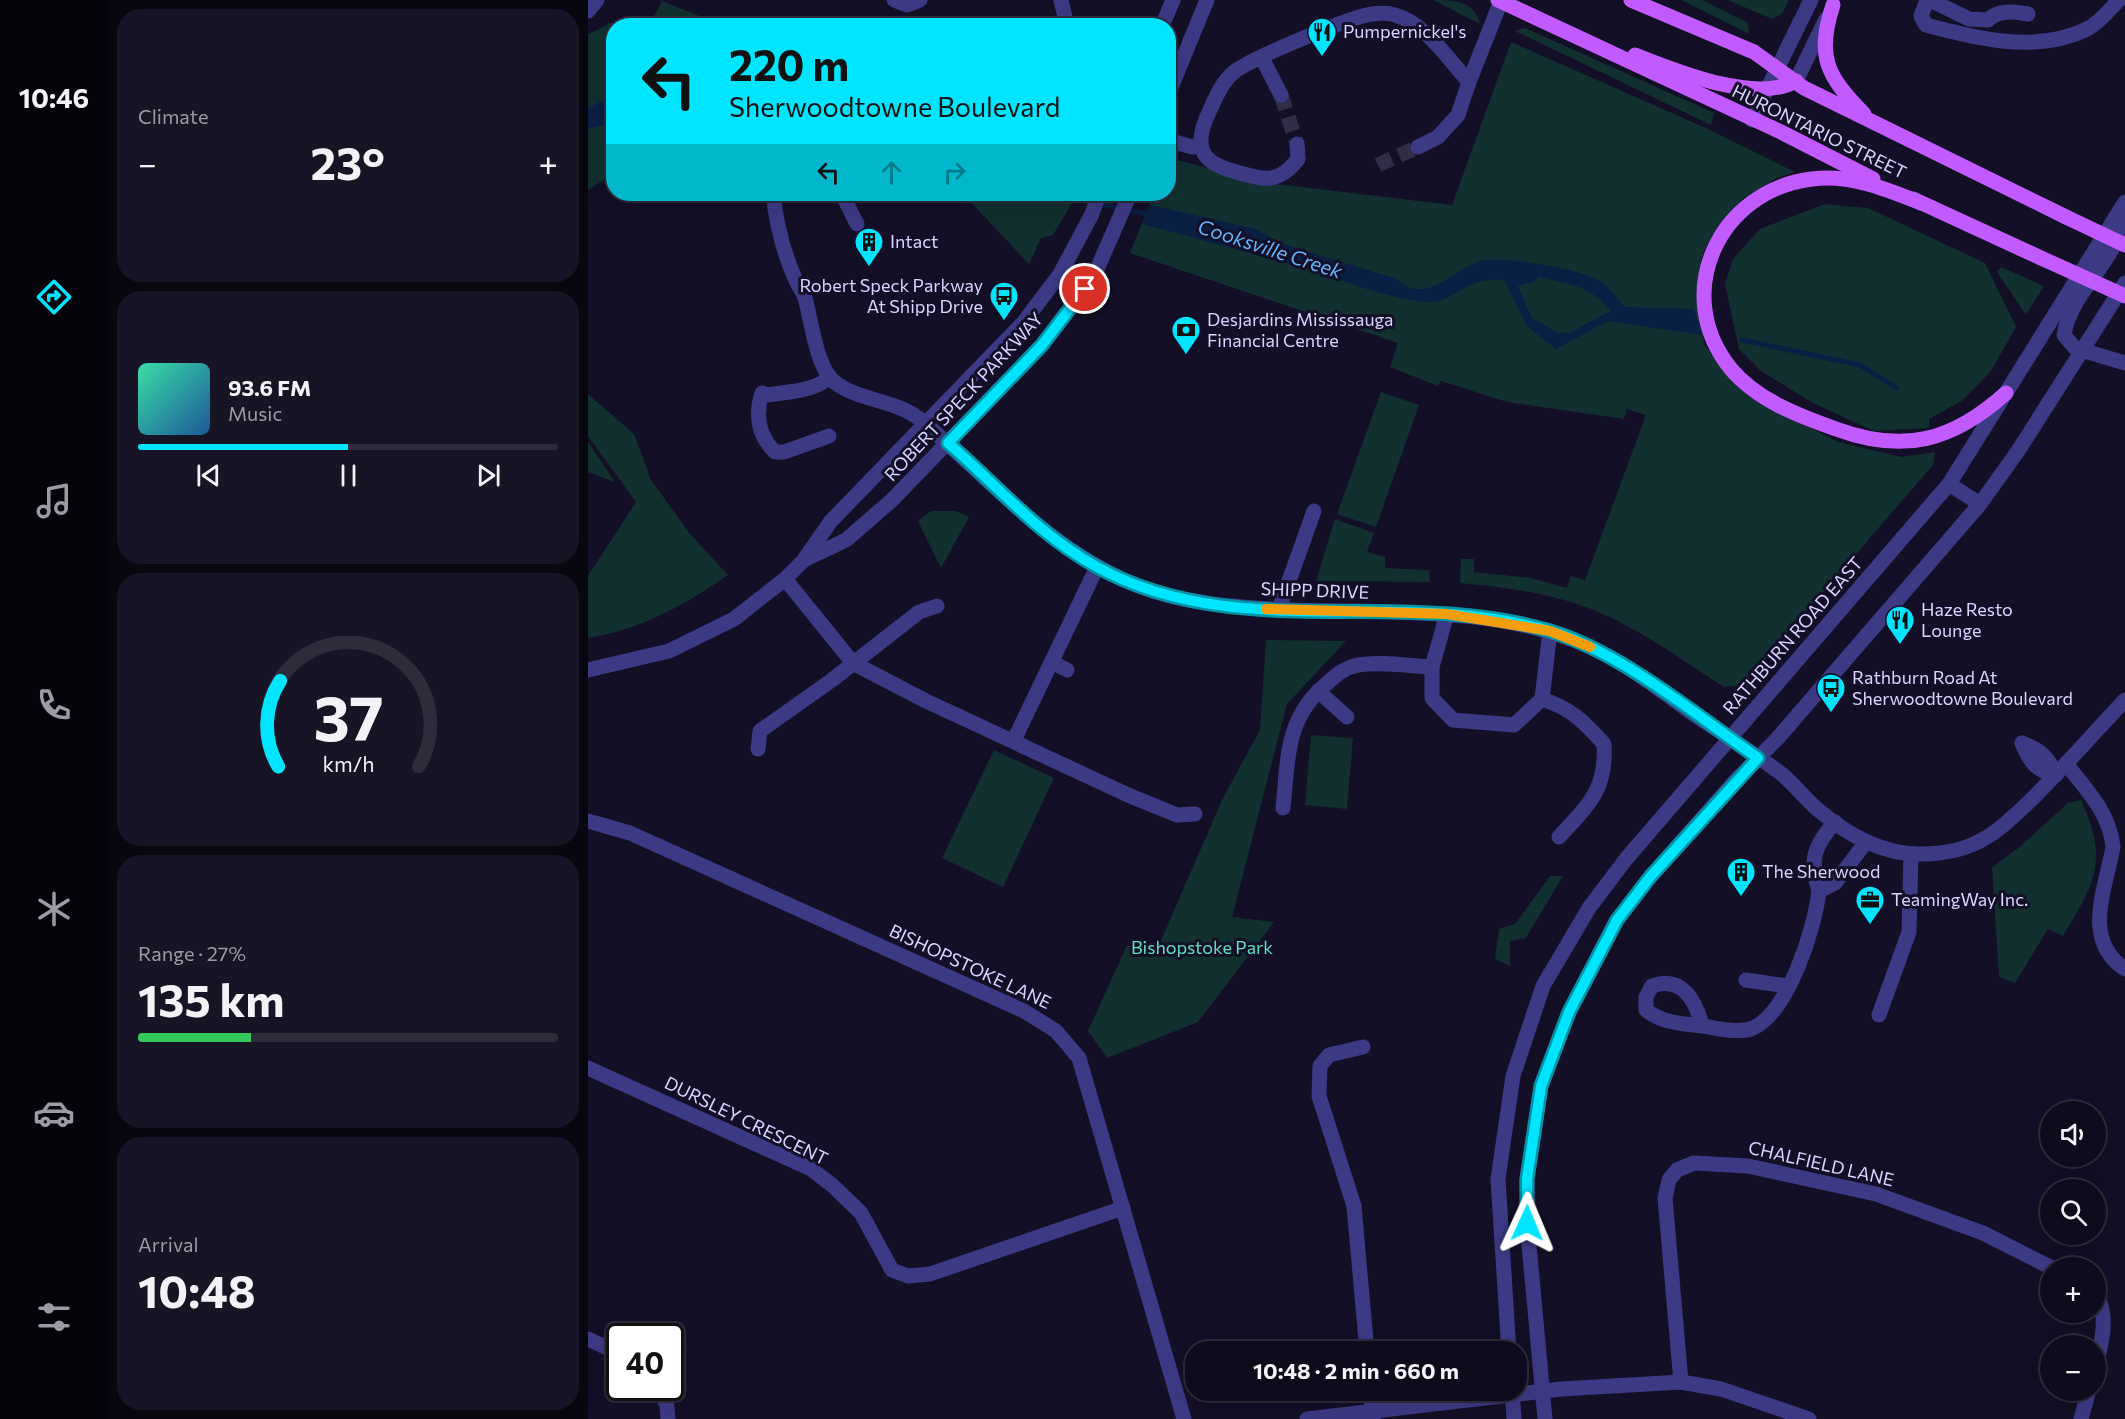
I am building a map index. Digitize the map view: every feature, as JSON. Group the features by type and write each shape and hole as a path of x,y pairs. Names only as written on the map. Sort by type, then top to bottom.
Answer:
{"main road":[{"name":"HURONTARIO STREET","path":"1631,0 1754,52 1796,81 1875,124 2125,245"},
{"name":"HURONTARIO STREET","path":"1503,2 1921,203 2125,296"},
{"path":"1503,2 1680,73 1736,86 1784,88 1796,81"},
{"path":"1834,3 1824,34 1828,63 1842,89 1875,124"},
{"path":"1921,203 1886,189 1833,178 1802,180 1760,196 1743,208 1727,226 1708,263 1704,281 1707,318 1718,347 1732,370 1763,396 1805,418 1846,433 1885,443 1906,443 1945,433 1985,412 2006,393"}],"street":[{"path":"588,11 597,0"},
{"path":"894,0 907,5 921,0"},
{"path":"1061,0 1066,18"},
{"path":"1165,18 1173,0"},
{"path":"1176,76 1207,0"},
{"path":"1752,120 1811,0"},
{"path":"2028,14 2008,11 1996,13 1988,20 1969,19 1928,0 1921,16 1926,25 1980,39 2049,43 2090,27 2119,0"},
{"path":"1418,147 1438,137 1458,115 1468,82 1503,2"},
{"path":"1796,81 1834,3"},
{"path":"1297,144 1298,159 1289,171 1277,177 1264,179 1221,168 1209,160 1201,146 1200,130 1222,85 1233,73 1262,58 1370,14 1395,15 1416,25 1468,82"},
{"path":"1262,58 1281,95"},
{"path":"1176,142 1192,147 1201,146"},
{"path":"774,201 792,273 803,292 813,335 829,376 826,381 809,387 768,395 762,393 757,408 758,420 766,443 776,452 784,452 829,436"},
{"path":"845,201 856,224"},
{"name":"ROBERT SPECK PARKWAY","path":"588,670 669,651 734,619 784,579 803,561 831,521 1023,323 1060,274 1097,201"},
{"name":"ROBERT SPECK PARKWAY","path":"803,561 846,540 891,501 1042,345 1067,316 1094,276 1128,201"},
{"path":"2124,203 2117,241 2066,325 2064,335 2068,343 2082,351 2125,363"},
{"name":"RATHBURN ROAD EAST","path":"1508,1341 1498,1179 1513,1076 1543,986 1589,908 1626,859 1949,484 2124,203"},
{"path":"1545,1419 1527,1223 1527,1179 1541,1086 1569,1012 1617,920 1650,877 1777,739 1980,504 2018,451 2125,283"},
{"name":"SHIPP DRIVE","path":"829,376 833,382 857,395 912,412 1023,515 1056,541 1097,567 1137,586 1179,598 1224,607 1447,614 1550,631 1592,648 1650,683 1784,776 1815,808 1866,842 1882,849 1911,854 1946,852 1967,847 1988,837 2012,819 2125,700"},
{"path":"1949,484 1980,504"},
{"path":"1279,609 1314,511"},
{"path":"1014,740 1097,567"},
{"path":"784,579 853,663 923,707 1014,740 1125,801 1177,815 1195,814"},
{"path":"758,749 760,731 919,612 937,606"},
{"path":"1447,614 1432,667 1432,698 1453,720 1514,725 1542,699 1550,631"},
{"path":"1052,663 1067,670"},
{"path":"1283,808 1291,740 1298,716 1318,691 1342,670 1360,665 1432,667"},
{"path":"1318,691 1347,717"},
{"path":"1542,699 1564,706 1580,718 1605,744 1605,757 1595,798 1558,837"},
{"path":"2061,770 2098,803 2119,836 2113,847 2098,926 2109,954 2125,969"},
{"name":"BISHOPSTOKE LANE","path":"588,821 630,833 1024,1011 1056,1031 1079,1058 1184,1419"},
{"path":"1702,1026 1752,1028 1767,1018 1787,986 1812,932 1819,891 1812,869 1819,841 1835,822"},
{"path":"1819,891 1835,883 1866,842"},
{"path":"1880,1015 1903,956 1909,932 1911,854"},
{"path":"1746,980 1787,986"},
{"path":"1363,1047 1329,1055 1320,1066 1319,1096 1354,1206 1366,1341"},
{"name":"DURSLEY CRESCENT","path":"588,1068 811,1169 832,1185 861,1213 892,1270 908,1276 930,1274 1123,1208"},
{"name":"CHALFIELD LANE","path":"1682,1382 1665,1198 1669,1180 1677,1170 1694,1163 1748,1166 1876,1194 1983,1233 2040,1262"},
{"path":"588,1339 606,1347"},
{"path":"1527,1392 1682,1382 1721,1389 1809,1419"},
{"path":"665,1401 669,1419"},
{"path":"1307,1419 1372,1415 1461,1401"},
{"path":"1513,1401 1514,1419"},
{"path":"2081,1419 2086,1401"}],"green space":[{"path":"1433,0 1455,1 1468,6 1477,16 1480,24"},
{"path":"1681,0 1702,0 1748,23 1749,34"},
{"path":"1728,0 1789,0 1782,14 1772,19"},
{"path":"662,1 704,18 653,18"},
{"path":"606,25 606,178 588,190 588,34"},
{"path":"1525,28 1714,113 1711,125 1515,31"},
{"path":"1511,42 1706,128 1795,172 1777,178 1742,199 1718,227 1704,251 1698,278 1704,344 1725,373 1752,398 1838,442 1901,457 1935,452 1933,465 1743,685 1724,687 1635,630 1577,604 1534,593 1460,583 1461,559 1474,559 1474,572 1531,578 1567,588 1571,576 1585,580 1646,415 1627,409 1624,419 1507,402 1441,381 1438,386 1390,367 1398,343 1130,253 1151,201 1176,201 1176,160 1268,183 1452,205"},
{"path":"970,201 1050,201 1054,203 1073,201 1053,235 1041,238 1029,264"},
{"path":"1825,204 1868,208 1985,263 2016,327 1991,371 1963,400 1929,419 1929,428 1874,431 1813,403 1761,371 1739,349 1725,284 1733,259 1760,229"},
{"path":"2001,267 2044,286 2026,315 1997,272"},
{"path":"1381,392 1419,405 1376,527 1337,514"},
{"path":"588,394 634,434 651,480 690,534 728,575 661,615 626,629 588,638 588,576 636,502 588,436"},
{"path":"588,442 615,482 588,472"},
{"path":"931,511 956,511 969,517 941,568 918,521"},
{"path":"1335,519 1374,533 1367,552 1385,557 1385,568 1429,570 1430,582 1316,581"},
{"name":"Bishopstoke Park","path":"1266,640 1346,641 1287,704 1232,917 1274,922 1198,1022 1107,1058 1088,1031 1127,945 1154,956 1223,798 1260,730"},
{"path":"1311,735 1353,738 1347,809 1305,805"},
{"path":"994,750 1054,778 1003,887 942,858"},
{"path":"2081,800 2090,821 2096,855 2094,871 2083,901 2063,936 2048,929 2015,983 1999,977 1992,867 2017,849 2068,803"},
{"path":"1550,876 1563,876 1526,938 1510,941 1510,966 1495,959 1499,929 1515,924"}],"water":[{"path":"606,99 606,124 588,129 588,108"},
{"path":"1150,205 1256,229 1280,243 1397,279 1409,287 1420,289 1431,287 1475,263 1487,260 1511,260 1561,268 1599,280 1610,289 1624,307 1694,309 1702,335 1608,321 1556,349 1527,326 1505,281 1481,281 1435,302 1408,300 1297,266 1143,224","holes":["1539,277 1587,290 1611,311 1569,333 1556,332 1532,318 1518,286 1535,281"]}],"waterway":[{"name":"Cooksville Creek","path":"1086,201 1151,215"},
{"name":"Cooksville Creek","path":"1742,340 1860,365 1896,388"}],"tunnel":[{"path":"1281,95 1297,144"},
{"path":"1378,165 1418,147"}],"slow traffic":[{"path":"1266,609 1447,614 1550,631 1590,647"}],"place":[{"name":"Pumpernickel's","path":"1322,58"},
{"name":"Intact","path":"869,268"},
{"name":"Robert Speck Parkway At Shipp Drive","path":"1004,322"},
{"name":"Desjardins Mississauga Financial Centre","path":"1186,356"},
{"name":"Haze Resto Lounge","path":"1900,646"},
{"name":"Rathburn Road At Sherwoodtowne Boulevard","path":"1831,714"},
{"name":"The Sherwood","path":"1741,898"},
{"name":"TeamingWay Inc.","path":"1870,926"}],"route":[{"path":"1085,289 1067,316 1042,345 948,443 1023,515 1056,541 1097,567 1137,586 1179,598 1224,607 1447,614 1550,631 1592,648 1650,683 1758,758 1737,778 1650,877 1617,920 1569,1012 1541,1086 1527,1179 1527,1223"}]}
